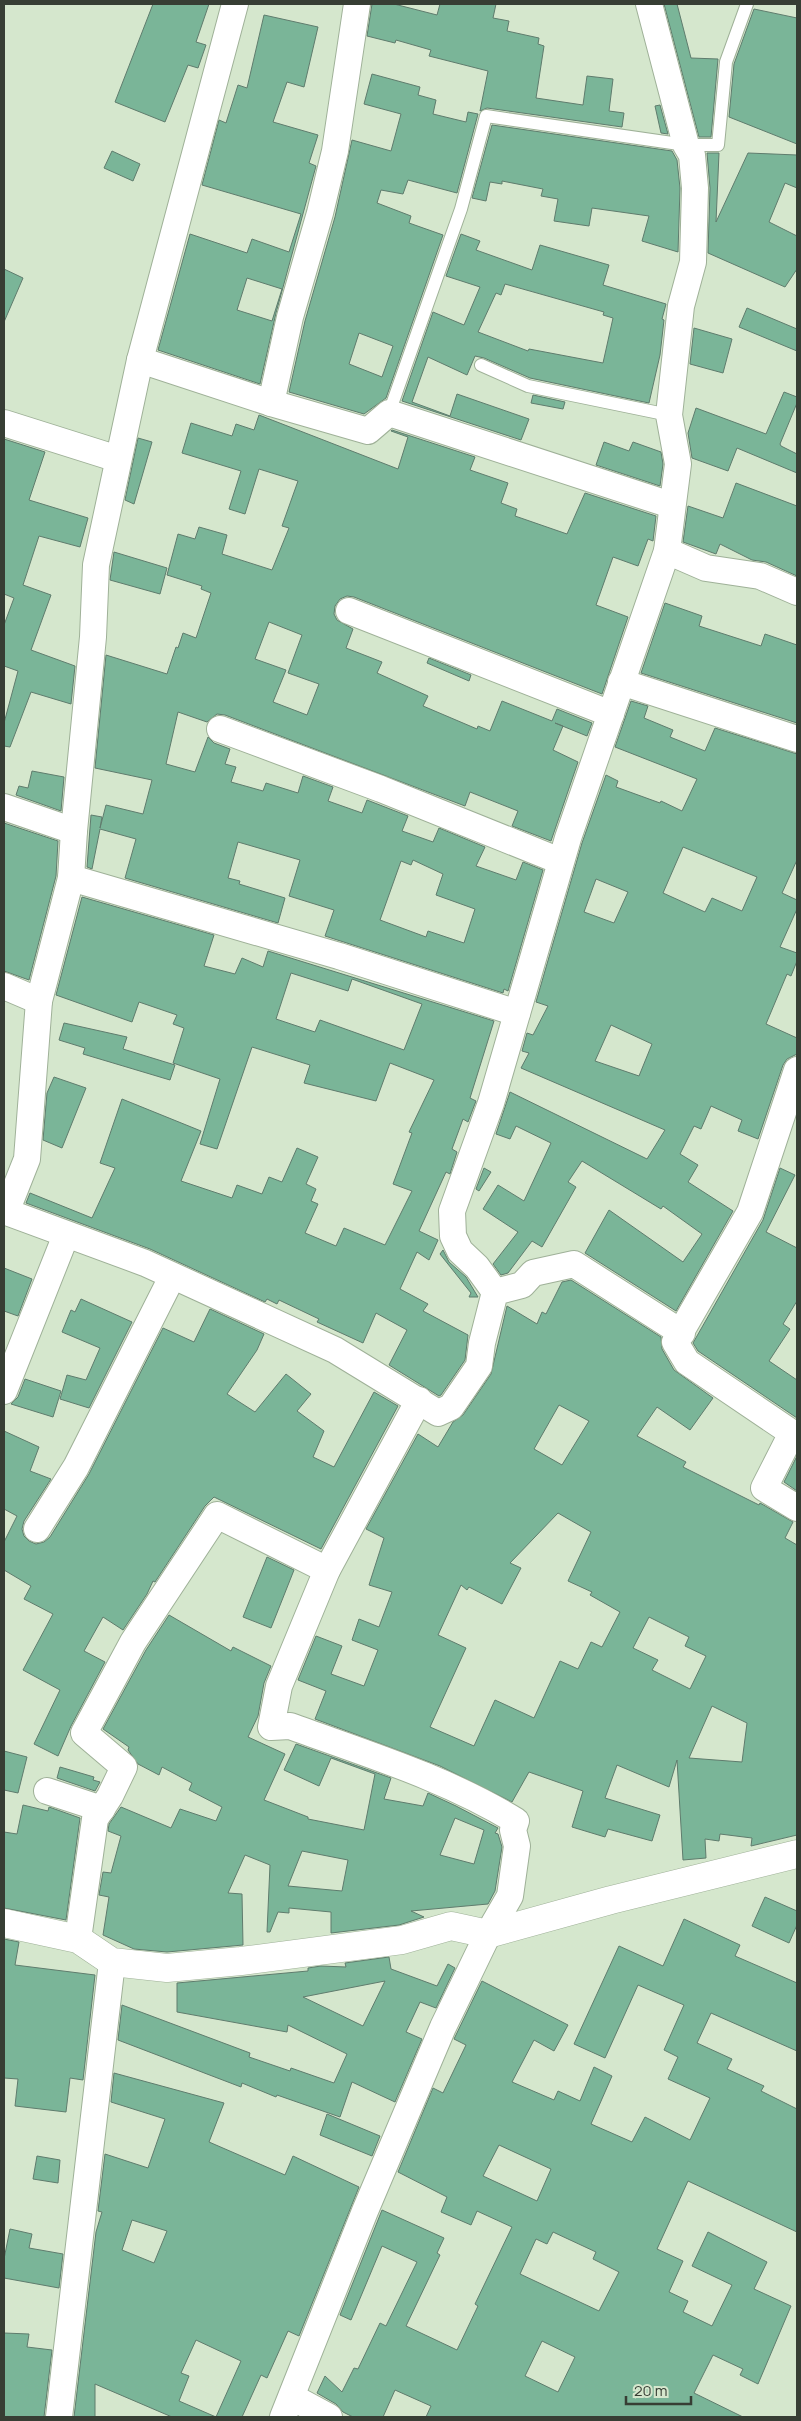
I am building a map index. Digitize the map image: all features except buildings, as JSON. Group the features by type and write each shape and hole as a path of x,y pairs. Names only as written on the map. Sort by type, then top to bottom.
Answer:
{"street":[{"path":"235,4 140,360 96,565 93,637 71,878 39,1001 27,1159 5,1212 144,1263 335,1350 419,1400 438,1414 451,1407 478,1366 495,1292 477,1266 460,1251 453,1236 452,1211 490,1103 560,861 667,551 671,505 678,464 669,415 681,306 693,262 695,188 692,156 686,145 649,4"},
{"path":"271,403 290,318 320,213 335,151 357,4"},
{"path":"140,360 271,403 368,431 389,413 671,505"},
{"path":"4,423 118,459"},
{"path":"667,551 706,568 760,576 797,592"},
{"path":"349,611 611,714"},
{"path":"621,682 797,739"},
{"path":"220,729 381,789 560,861"},
{"path":"4,807 74,831"},
{"path":"71,878 339,956 517,1013"},
{"path":"4,986 39,1001"},
{"path":"797,1070 750,1212 682,1333 675,1342 688,1362 792,1433 764,1488 797,1508"},
{"path":"4,1390 66,1235"},
{"path":"495,1292 522,1285 533,1273 574,1264 682,1333"},
{"path":"37,1529 76,1467 172,1277"},
{"path":"329,2417 288,2407 365,2211 442,2027 488,1934 510,1896 517,1846 514,1830 516,1821 492,1806 442,1782 290,1726 271,1727 279,1686 327,1570 419,1400"},
{"path":"78,1939 96,1819 124,1767 84,1733 133,1642 217,1515 327,1570"},
{"path":"47,1791 102,1809"},
{"path":"4,1923 78,1939 112,1962 167,1968 241,1962 402,1940 451,1926 488,1934 611,1900 797,1854"},
{"path":"59,2417 112,1962"}],"lane":[{"path":"389,413 461,209 486,116 686,145 718,145 726,62 747,4"},
{"path":"481,365 528,386 669,415"}]}
